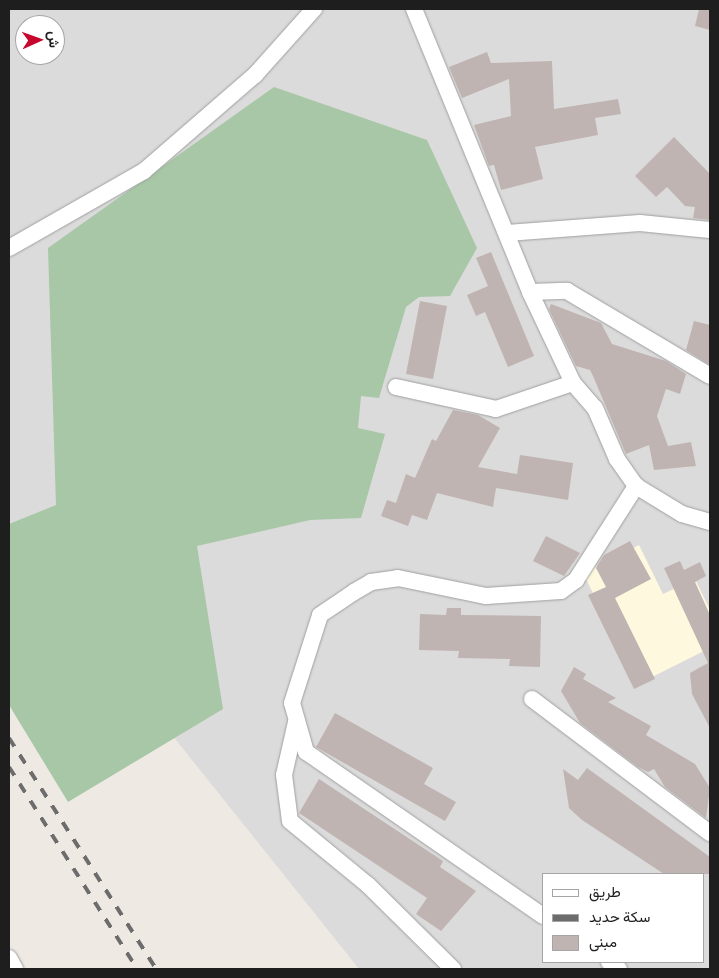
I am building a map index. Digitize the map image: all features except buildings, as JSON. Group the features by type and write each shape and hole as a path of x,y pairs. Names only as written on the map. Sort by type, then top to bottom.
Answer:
{"street":[{"path":"9,248 144,171 255,75 314,9"},
{"path":"414,9 530,292 573,383 595,408 617,459 636,486 682,514 710,522"},
{"path":"507,233 640,223 710,230"},
{"path":"530,292 567,291 710,376"},
{"path":"396,386 496,409 573,383"},
{"path":"542,915 306,752 292,703 320,615 371,582 398,578 486,596 561,591 576,580 636,486"},
{"path":"532,699 710,833"},
{"path":"296,722 284,775 290,821 368,885 453,969"},
{"path":"9,958 15,969"}],"shaded area":[{"path":"9,9 710,9 710,969 359,969 9,531"},
{"path":"639,545 663,594 695,579 710,610 710,648 638,684 583,573"}],"green space":[{"path":"274,87 427,140 477,248 450,296 419,297 406,307 379,398 361,396 358,428 385,434 361,518 310,520 197,546 223,709 68,802 9,705 9,524 56,505 48,248"}],"railway":[{"path":"9,738 156,969"},
{"path":"9,767 137,969"}]}
